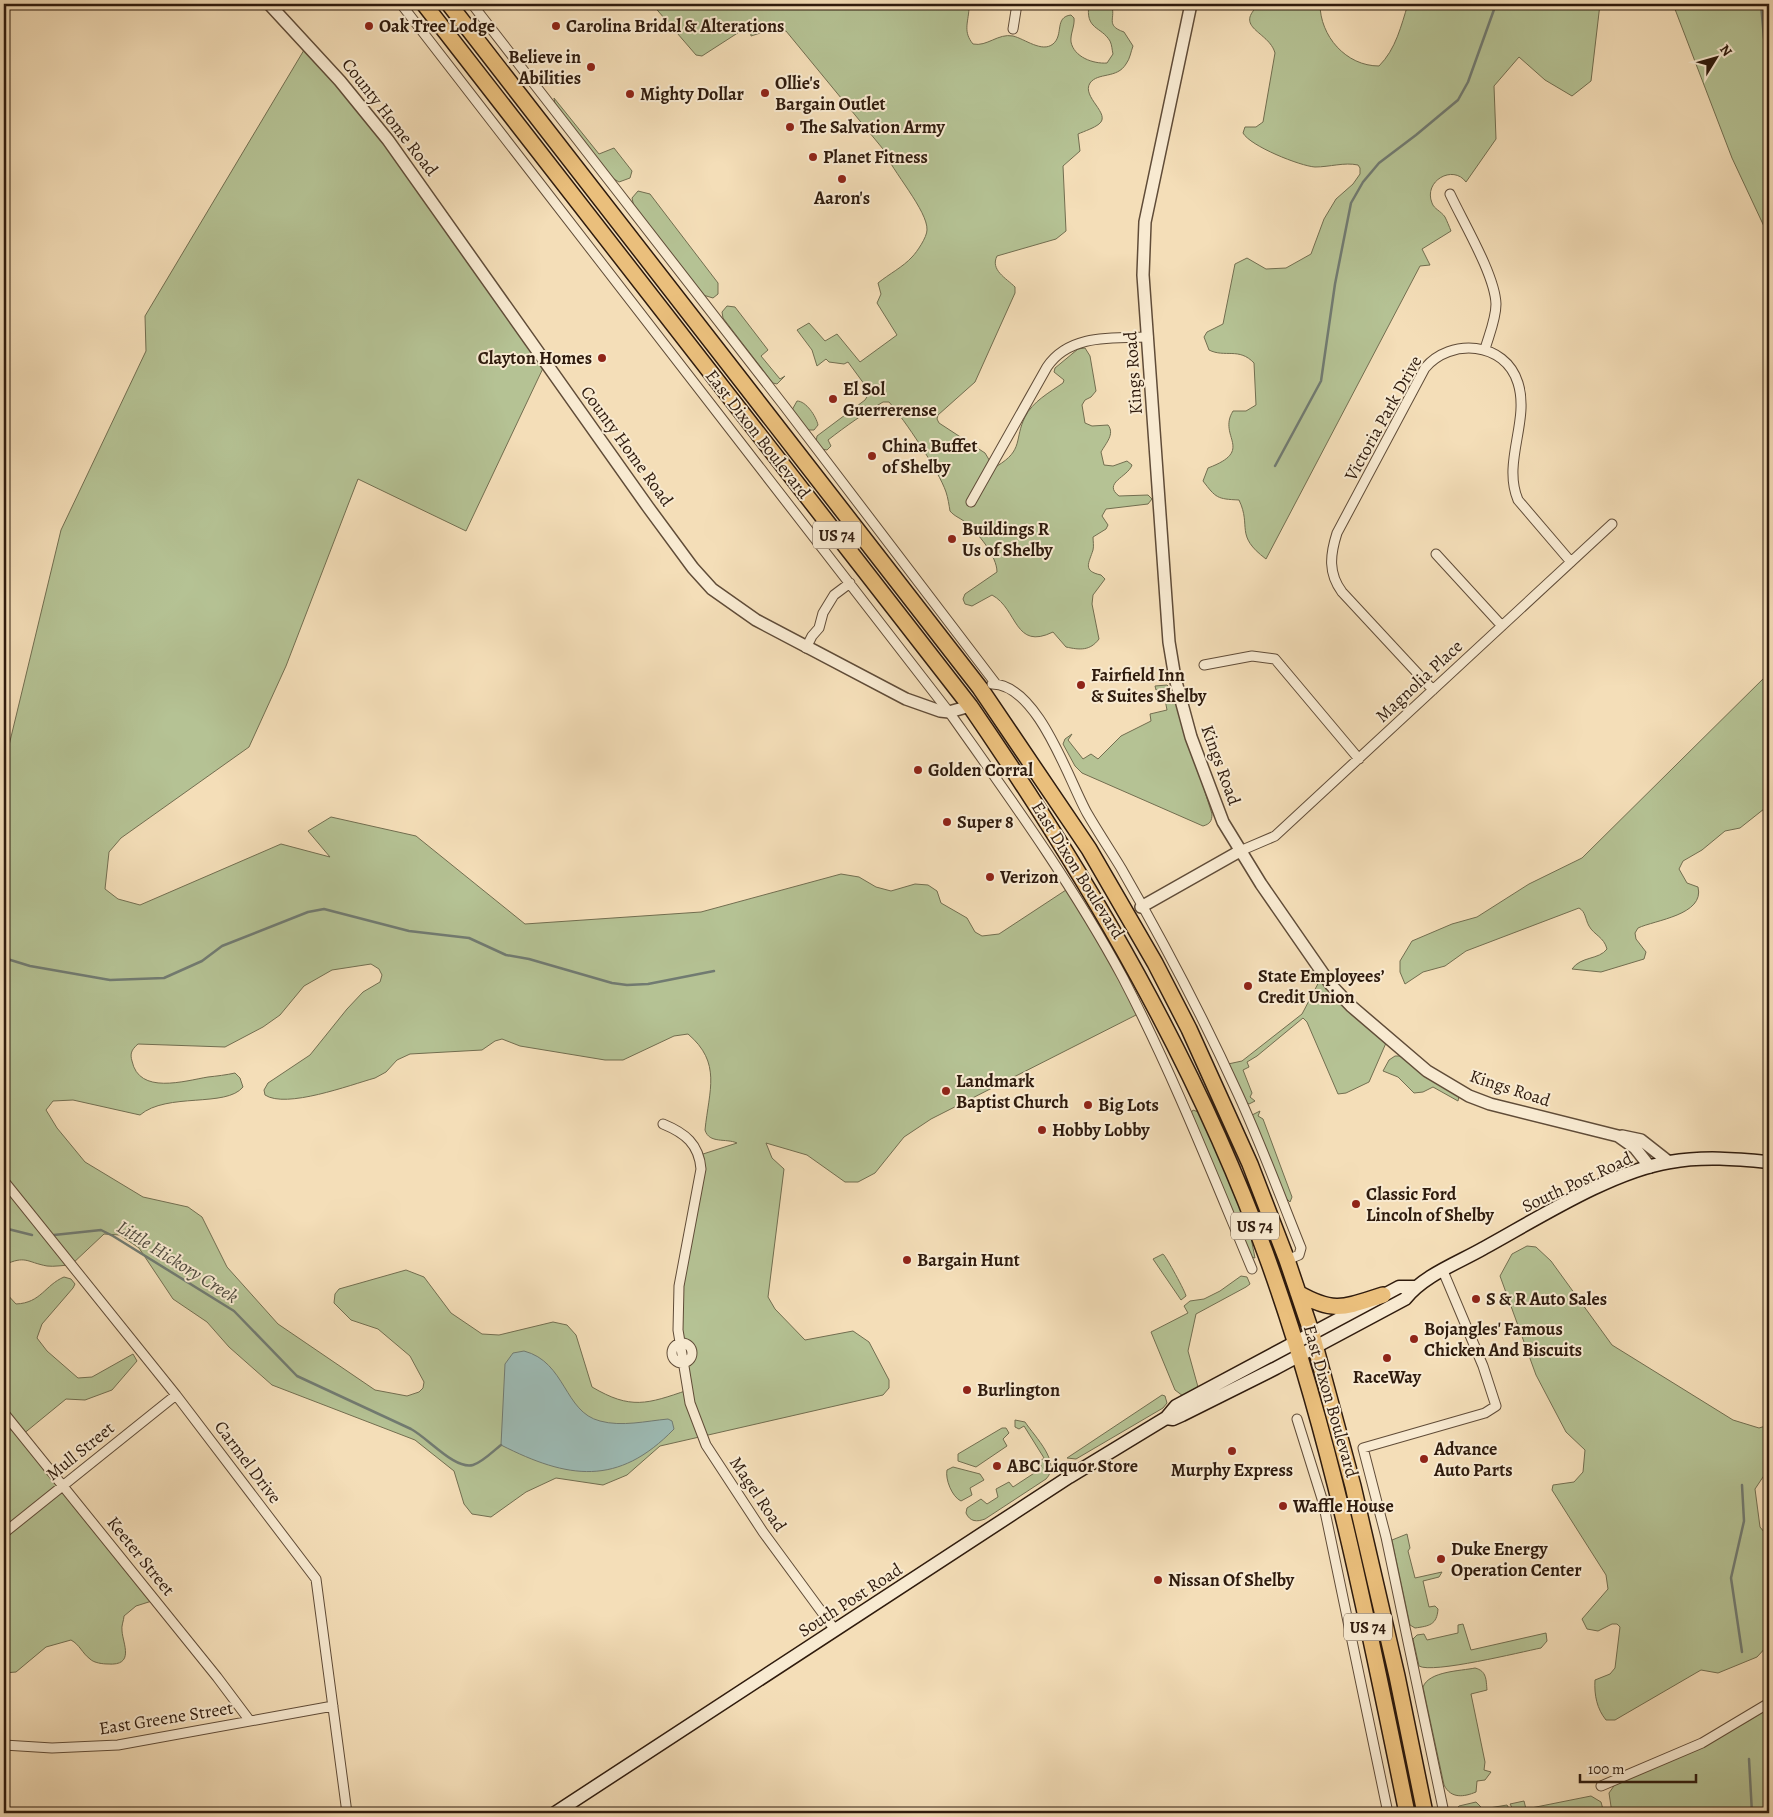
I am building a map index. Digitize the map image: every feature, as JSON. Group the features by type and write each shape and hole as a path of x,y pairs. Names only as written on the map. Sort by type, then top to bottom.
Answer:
{"highway":[{"name":"East Dixon Boulevard","path":"424,4 970,706 1044,815 1105,914 1200,1100 1248,1210 1297,1349 1323,1432 1340,1498 1407,1813"},
{"name":"East Dixon Boulevard","path":"449,4 980,688 1104,873 1150,955 1189,1029 1233,1124 1287,1260 1314,1340 1353,1486 1397,1676 1425,1813"},
{"path":"873,582 884,587 963,685 969,690 980,688"},
{"path":"970,706 976,705 983,710 1032,775 1046,784"},
{"path":"1298,1293 1320,1305 1336,1308 1383,1295"}],"main road":[{"name":"South Post Road","path":"555,1813 1096,1459 1166,1418 1182,1415 1314,1340 1405,1299 1415,1287 1572,1201 1650,1167 1670,1162 1724,1159 1769,1162"},
{"name":"South Post Road","path":"1314,1340 1383,1295 1399,1287 1415,1287"}],"street":[{"name":"County Home Road","path":"269,4 340,80 388,140 550,372 693,568 729,603 806,648 906,699 928,708 949,712 970,706"},
{"name":"East Dixon Boulevard","path":"401,4 949,712 1028,824 1098,935 1139,1010 1184,1107 1252,1268"},
{"name":"East Dixon Boulevard","path":"472,4 996,684 1021,698 1053,740 1088,814 1141,907 1212,1040 1248,1118 1301,1248 1299,1255 1287,1260"},
{"path":"1012,29 1017,4"},
{"name":"Kings Road","path":"1191,4 1145,222 1143,275 1169,642 1174,678 1206,780 1223,822 1240,851 1331,985 1351,1006 1427,1071 1469,1096 1490,1104 1618,1136 1635,1148 1650,1167"},
{"path":"1450,194 1489,276 1495,295 1496,307 1485,349 1503,361 1511,370 1520,391 1512,474 1514,490 1518,500 1571,562"},
{"path":"608,209 623,198"},
{"path":"971,502 1047,367 1060,352 1072,344 1083,342 1148,337"},
{"name":"Victoria Park Drive","path":"1433,690 1334,582 1330,556 1337,533 1425,368 1432,360 1456,348 1485,349"},
{"name":"Magnolia Place","path":"1240,851 1275,836 1612,524"},
{"path":"1436,554 1502,626"},
{"path":"806,648 812,636 819,628 823,613 834,596 850,583"},
{"path":"1204,665 1252,656 1268,656 1275,659 1359,759"},
{"path":"980,688 996,684"},
{"path":"1141,907 1240,851"},
{"path":"1184,1107 1200,1100"},
{"path":"1233,1124 1248,1118"},
{"name":"Magel Road","path":"663,1124 681,1132 693,1143 700,1156 701,1169 679,1286 678,1330 690,1404 706,1445 763,1532 835,1630"},
{"path":"1618,1136 1641,1140 1670,1162"},
{"name":"Carmel Drive","path":"4,1182 176,1394 316,1579 347,1813"},
{"name":"East Dixon Boulevard","path":"1443,1271 1483,1366 1496,1406 1485,1413 1363,1448 1398,1592 1444,1813"},
{"name":"Mull Street","path":"4,1533 176,1394"},
{"name":"Keeter Street","path":"4,1414 218,1677 250,1721"},
{"name":"East Dixon Boulevard","path":"1297,1419 1323,1502 1388,1813"},
{"path":"1323,1502 1340,1498"},
{"path":"1377,1594 1398,1592"},
{"path":"1601,1786 1702,1743 1769,1703"},
{"name":"East Greene Street","path":"4,1745 52,1748 110,1746 333,1706"}],"green space":[{"path":"652,4 961,4 969,9 967,31 973,44 983,44 1002,36 1013,36 1044,47 1053,44 1058,36 1063,19 1071,15 1074,21 1071,42 1076,52 1090,61 1107,63 1113,54 1111,43 1089,19 1088,12 1089,4 1111,4 1114,27 1124,32 1133,46 1128,60 1122,69 1093,80 1088,88 1089,94 1102,115 1102,120 1099,124 1078,134 1080,151 1063,166 1066,231 1056,239 997,256 995,261 997,270 1015,287 1015,293 975,382 938,415 937,419 939,423 985,453 991,463 997,466 1006,460 1015,449 1028,412 1042,398 1063,383 1064,380 1054,372 1055,368 1078,349 1085,348 1090,356 1096,391 1082,405 1085,423 1092,426 1108,425 1110,428 1109,438 1101,452 1104,465 1113,466 1127,461 1132,465 1113,487 1119,496 1148,495 1152,499 1148,504 1106,509 1102,516 1108,525 1106,529 1093,537 1093,548 1088,566 1091,571 1105,579 1093,595 1092,604 1099,639 1092,646 1080,649 1066,647 1053,632 1040,636 1031,636 1023,632 1007,609 992,595 972,606 965,604 963,599 965,594 997,572 994,559 976,533 950,511 946,492 936,471 912,432 889,402 883,402 876,406 828,440 831,446 827,450 822,449 816,442 817,436 865,400 870,392 848,362 844,364 829,362 826,359 817,366 812,350 797,330 809,323 825,341 837,334 860,362 897,335 877,303 881,294 878,283 914,255 925,236 927,230 926,222 922,212 883,149 786,31 776,28 751,36 750,25 702,56 696,55"},
{"path":"1260,4 1320,4 1321,16 1325,27 1337,47 1356,61 1367,65 1379,66 1394,45 1408,4 1600,4 1591,81 1572,96 1545,80 1519,57 1494,86 1496,139 1466,182 1460,177 1447,175 1435,182 1430,195 1432,203 1445,217 1451,231 1422,249 1430,265 1420,266 1266,559 1256,551 1247,537 1243,509 1239,500 1221,498 1211,491 1203,481 1208,468 1230,455 1233,449 1229,420 1233,411 1246,411 1256,405 1254,363 1243,355 1209,350 1204,337 1207,332 1223,324 1235,264 1247,258 1266,269 1286,268 1311,254 1324,219 1336,199 1353,184 1360,174 1360,168 1358,165 1353,164 1308,166 1255,144 1243,133 1245,127 1256,127 1263,122 1275,53 1266,39 1251,24 1252,12"},
{"path":"1673,4 1769,4 1769,237 1732,158"},
{"path":"307,45 340,81 545,364 466,531 358,479 286,666 249,747 121,838 109,852 105,889 118,899 140,905 281,844 330,857 308,831 331,817 416,836 525,924 701,912 841,874 859,877 876,887 891,891 915,884 928,885 937,891 941,903 967,918 975,932 982,936 999,934 1069,888 1140,1013 931,1119 904,1137 875,1173 858,1182 845,1182 807,1155 766,1143 772,1158 784,1169 768,1297 775,1309 805,1340 853,1331 869,1342 889,1380 889,1388 883,1395 660,1446 627,1475 603,1485 556,1478 526,1492 491,1517 472,1514 464,1504 454,1471 415,1440 272,1385 229,1347 207,1322 173,1299 139,1248 120,1235 104,1234 71,1265 47,1266 26,1260 17,1260 4,1265 4,766 61,530 146,351 145,316","holes":["371,964 379,969 382,975 380,982 363,992 310,1055 268,1083 264,1090 265,1095 275,1099 302,1098 375,1078 386,1072 397,1060 410,1054 482,1050 495,1041 502,1039 520,1046 605,1060 623,1060 674,1036 688,1034 699,1045 706,1056 711,1078 705,1130 714,1139 737,1143 700,1155 678,1330 688,1390 661,1399 639,1402 629,1402 606,1394 592,1387 576,1335 567,1325 553,1322 499,1335 482,1334 451,1313 424,1277 406,1270 339,1289 335,1294 334,1303 351,1320 378,1329 410,1356 424,1382 423,1388 419,1392 407,1396 375,1390 278,1324 227,1267 202,1217 188,1207 143,1197 85,1162 57,1128 46,1110 53,1101 73,1100 140,1115 151,1108 165,1104 224,1097 235,1093 243,1087 240,1078 235,1073 175,1083 153,1082 143,1078 136,1072 131,1054 138,1044 225,1047 263,1027 280,1015 304,986 332,970"]},
{"path":"554,98 599,154 614,148 632,171 630,178 619,182 611,177 555,104"},
{"path":"638,191 650,194 718,283 718,294 713,298 703,295 634,207 632,198"},
{"path":"727,306 735,307 768,350 761,356 780,379 785,376 777,384 773,383 723,318 722,312"},
{"path":"797,401 804,403 813,413 818,425 814,430 807,430 792,410"},
{"path":"1769,673 1769,805 1740,828 1725,831 1702,850 1683,861 1679,869 1687,883 1698,887 1698,896 1694,904 1687,910 1638,928 1635,933 1636,939 1646,952 1644,959 1601,972 1572,969 1580,962 1599,955 1607,949 1604,942 1591,929 1579,908 1466,951 1445,966 1423,972 1405,984 1400,972 1400,961 1412,941 1452,924 1477,917 1529,884 1582,858"},
{"path":"1167,685 1173,691 1212,814 1210,822 1203,826 1082,773 1075,766 1063,744 1065,739 1072,734 1068,740 1083,759 1091,754 1098,759 1121,736 1151,721 1150,714 1167,710 1163,689 1156,690 1155,686"},
{"path":"1321,978 1386,1043 1369,1082 1346,1093 1338,1094 1307,1022 1303,1018 1247,1062 1249,1067 1243,1070 1252,1093 1250,1097 1255,1101 1249,1104 1246,1102 1228,1064 1242,1061 1302,1014"},
{"path":"1395,1056 1401,1056 1459,1096 1458,1101 1433,1087 1423,1092 1414,1093 1398,1077 1383,1071 1389,1060"},
{"path":"1193,1110 1201,1113 1248,1223 1255,1258 1251,1257 1191,1113"},
{"path":"1260,1111 1258,1116 1263,1119 1292,1197 1290,1202 1286,1198 1252,1115"},
{"path":"1527,1246 1536,1247 1551,1261 1612,1345 1733,1420 1759,1428 1769,1425 1769,1468 1755,1489 1760,1527 1769,1538 1768,1645 1757,1657 1718,1673 1701,1670 1615,1720 1606,1720 1600,1711 1595,1691 1595,1680 1610,1674 1615,1668 1620,1627 1617,1624 1612,1624 1598,1631 1587,1629 1582,1619 1608,1589 1606,1575 1552,1490 1553,1485 1574,1482 1583,1472 1585,1450 1566,1432 1536,1375 1500,1276 1512,1254"},
{"path":"1163,1254 1185,1293 1186,1296 1181,1300 1153,1259"},
{"path":"1241,1276 1247,1277 1250,1284 1196,1314 1188,1351 1198,1387 1183,1396 1175,1390 1151,1332 1188,1313 1184,1306 1190,1301 1204,1299 1220,1291"},
{"path":"64,1277 71,1279 75,1284 42,1324 37,1338 47,1351 78,1378 92,1377 133,1354 137,1361 112,1390 85,1400 66,1399 22,1435 4,1413 4,1291 16,1304 24,1303 37,1297 52,1284"},
{"path":"1162,1395 1165,1396 1167,1403 1163,1408 1076,1459 1067,1458"},
{"path":"1015,1420 1025,1422 1040,1442 1049,1458 1051,1465 1050,1473 1046,1479 985,1519 972,1520 966,1513 967,1508 981,1499 987,1504 998,1497 996,1489 1009,1482 1013,1487 1042,1468 1039,1462 1044,1458 1024,1426 1019,1429 1015,1427"},
{"path":"1002,1428 1006,1428 1009,1433 1003,1439 1007,1446 976,1467 958,1461 958,1454"},
{"path":"4,1429 14,1431 155,1600 136,1606 124,1616 122,1629 126,1653 122,1662 108,1664 94,1661 87,1657 77,1644 71,1640 46,1647 16,1672 4,1673"},
{"path":"953,1467 980,1474 984,1480 970,1488 972,1495 961,1501 952,1492 947,1478 947,1470"},
{"path":"1407,1534 1410,1548 1408,1551 1415,1578 1442,1572 1439,1577 1423,1581 1429,1607 1435,1606 1438,1609 1436,1618 1431,1624 1415,1628 1410,1625 1392,1540"},
{"path":"1463,1624 1471,1650 1546,1633 1547,1641 1541,1648 1458,1665 1427,1668 1419,1666 1413,1639 1417,1635 1424,1634 1427,1640 1458,1633 1458,1625"},
{"path":"1475,1668 1482,1671 1486,1679 1487,1690 1471,1694 1485,1762 1484,1770 1491,1772 1485,1780 1477,1781 1476,1792 1458,1796 1450,1793 1444,1785 1423,1687 1426,1682 1438,1675"},
{"path":"1769,1708 1769,1813 1612,1813 1609,1793 1616,1783 1713,1740"},
{"path":"1591,1796 1601,1802 1604,1813 1515,1813 1510,1804 1524,1801 1526,1809"},
{"path":"1476,1802 1483,1809 1507,1805 1512,1813 1452,1813 1459,1806"}],"water":[{"path":"524,1351 538,1357 549,1365 571,1398 588,1416 600,1421 617,1424 668,1419 672,1421 674,1429 653,1448 633,1461 612,1469 592,1472 548,1465 501,1445 505,1364 513,1353"}],"waterway":[{"path":"1275,466 1321,381 1335,284 1351,203 1363,182 1379,163 1458,100 1468,82 1496,4"},
{"path":"1761,4 1764,38 1769,50"},
{"path":"4,958 30,966 110,980 164,978 202,961 222,946 308,912 324,909 409,931 469,938 506,955 529,959 612,983 627,985 648,984 714,971"},
{"name":"Little Hickory Creek","path":"4,1228 32,1235"},
{"name":"Little Hickory Creek","path":"54,1235 101,1230 113,1236 234,1311 297,1376 411,1429 458,1463 466,1465 477,1464 501,1445"},
{"path":"1742,1485 1744,1521 1731,1578 1742,1652"},
{"path":"1749,1759 1752,1813"}],"place":[{"name":"Oak Tree Lodge","path":"369,26"},
{"name":"Carolina Bridal & Alterations","path":"556,26"},
{"name":"Believe in Abilities","path":"591,67"},
{"name":"Ollie's Bargain Outlet","path":"765,93"},
{"name":"Mighty Dollar","path":"630,94"},
{"name":"The Salvation Army","path":"790,127"},
{"name":"Planet Fitness","path":"813,157"},
{"name":"Aaron's","path":"842,179"},
{"name":"Clayton Homes","path":"602,358"},
{"name":"El Sol Guerrerense","path":"833,399"},
{"name":"China Buffet of Shelby","path":"872,456"},
{"name":"Buildings R Us of Shelby","path":"952,539"},
{"name":"Fairfield Inn & Suites Shelby","path":"1081,685"},
{"name":"Golden Corral","path":"918,770"},
{"name":"Super 8","path":"947,822"},
{"name":"Verizon","path":"990,877"},
{"name":"State Employees’ Credit Union","path":"1248,986"},
{"name":"Landmark Baptist Church","path":"946,1091"},
{"name":"Big Lots","path":"1088,1105"},
{"name":"Hobby Lobby","path":"1042,1130"},
{"name":"Classic Ford Lincoln of Shelby","path":"1356,1204"},
{"name":"Bargain Hunt","path":"907,1260"},
{"name":"S & R Auto Sales","path":"1476,1299"},
{"name":"Bojangles' Famous Chicken And Biscuits","path":"1414,1339"},
{"name":"RaceWay","path":"1387,1358"},
{"name":"Burlington","path":"967,1390"},
{"name":"Murphy Express","path":"1232,1451"},
{"name":"Advance Auto Parts","path":"1424,1459"},
{"name":"ABC Liquor Store","path":"997,1466"},
{"name":"Waffle House","path":"1283,1506"},
{"name":"Duke Energy Operation Center","path":"1441,1559"},
{"name":"Nissan Of Shelby","path":"1158,1580"}]}
